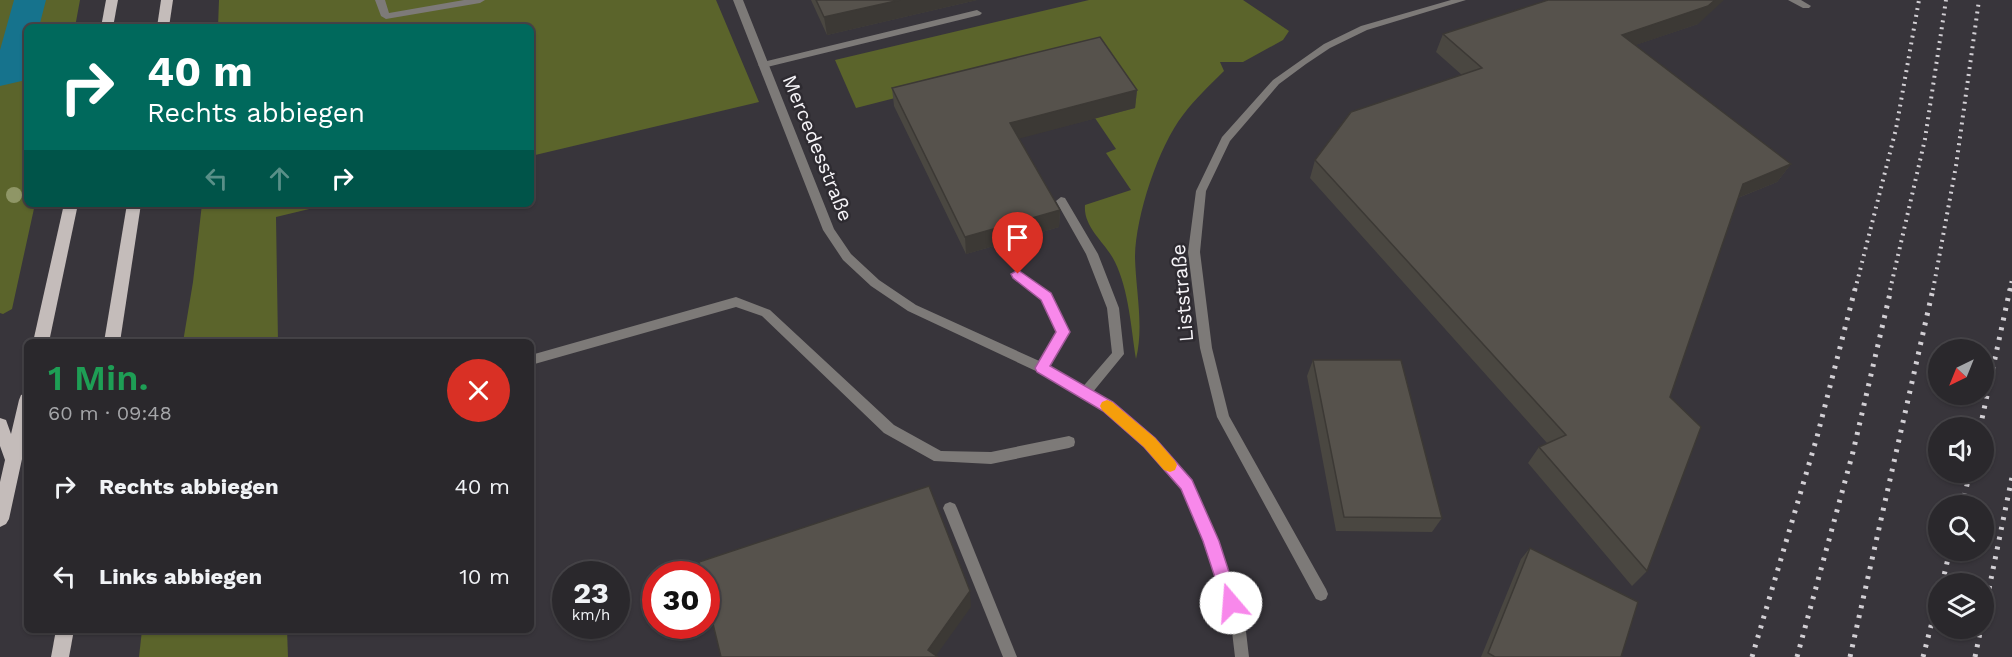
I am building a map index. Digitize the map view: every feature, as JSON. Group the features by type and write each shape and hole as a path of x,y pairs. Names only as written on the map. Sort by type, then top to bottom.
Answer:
{"main road":[{"path":"108,24 112,0"},
{"path":"163,24 167,0"},
{"path":"42,339 70,207"},
{"path":"112,339 134,207"},
{"path":"0,519 24,413"},
{"path":"0,425 13,459"},
{"path":"60,657 64,633"}],"street":[{"path":"380,0 386,16 480,0"},
{"name":"Mercedesstraße","path":"738,0 829,230 847,257 875,283 912,308 1042,368 1108,406 1149,443 1187,485 1211,541 1238,623 1242,657"},
{"name":"Liststraße","path":"1321,594 1223,417 1206,348 1194,252 1201,191 1226,139 1276,82 1303,62 1327,46 1364,28 1461,0"},
{"path":"1793,0 1806,6"},
{"path":"763,65 977,13"},
{"path":"1061,201 1092,254 1113,308 1118,354 1084,394"},
{"path":"1018,274 1046,297 1063,332 1042,368"},
{"path":"534,359 736,302 766,314 888,429 939,457 991,458 1069,442"},
{"path":"950,508 1010,657"}],"green space":[{"path":"0,0 80,0 76,24 24,24 24,207 34,207 12,309 3,314 0,313"},
{"path":"219,0 716,0 759,102 534,155 534,24 218,24"},
{"path":"1089,0 1243,0 1289,31 1283,40 1243,62 1220,62 1224,71 1188,109 1165,145 1144,204 1136,242 1139,334 1136,359 1129,310 1120,273 1111,255 1091,228 1085,213 1085,205 1131,190 1106,153 1116,149 1095,118 1036,62 856,108 835,60"},
{"path":"202,207 318,207 276,217 278,339 184,339"},
{"path":"142,633 287,633 288,657 139,657"}],"water":[{"path":"14,0 46,0 40,24 24,24 24,80 0,86 0,50"}],"building":[{"path":"816,0 900,0 824,17"},
{"path":"1548,0 1715,0 1708,6 1622,35 1791,164 1743,184 1670,397 1701,427 1647,571 1539,447 1566,435 1315,160 1351,112 1482,68 1443,34"},
{"path":"1100,37 1137,90 1010,123 1060,210 965,237 892,88"},
{"path":"1313,360 1401,360 1442,518 1344,517"},
{"path":"929,486 970,591 928,650 938,657 721,657 717,639 720,639 720,561 702,561"},
{"path":"1530,548 1638,602 1621,657 1495,657 1488,653"}],"railway":[{"path":"1855,290 1896,129 1919,0"},
{"path":"1890,290 1925,139 1946,0"},
{"path":"1933,290 1956,166 1979,0"},
{"path":"2010,290 2012,279"},
{"path":"1752,657 1817,437 1855,289"},
{"path":"1797,657 1853,452 1891,289"},
{"path":"1850,657 1933,289"},
{"path":"1982,417 2010,289"},
{"path":"1992,573 2012,477"},
{"path":"1965,495 1967,483"},
{"path":"1945,573 1947,561"},
{"path":"1923,657 1928,638"},
{"path":"1975,657 1979,639"}],"slow traffic":[{"path":"1107,406 1170,465"}],"route":[{"path":"1018,274 1046,297 1063,332 1042,368 1108,406 1149,443 1187,485 1211,541 1231,603"}]}
